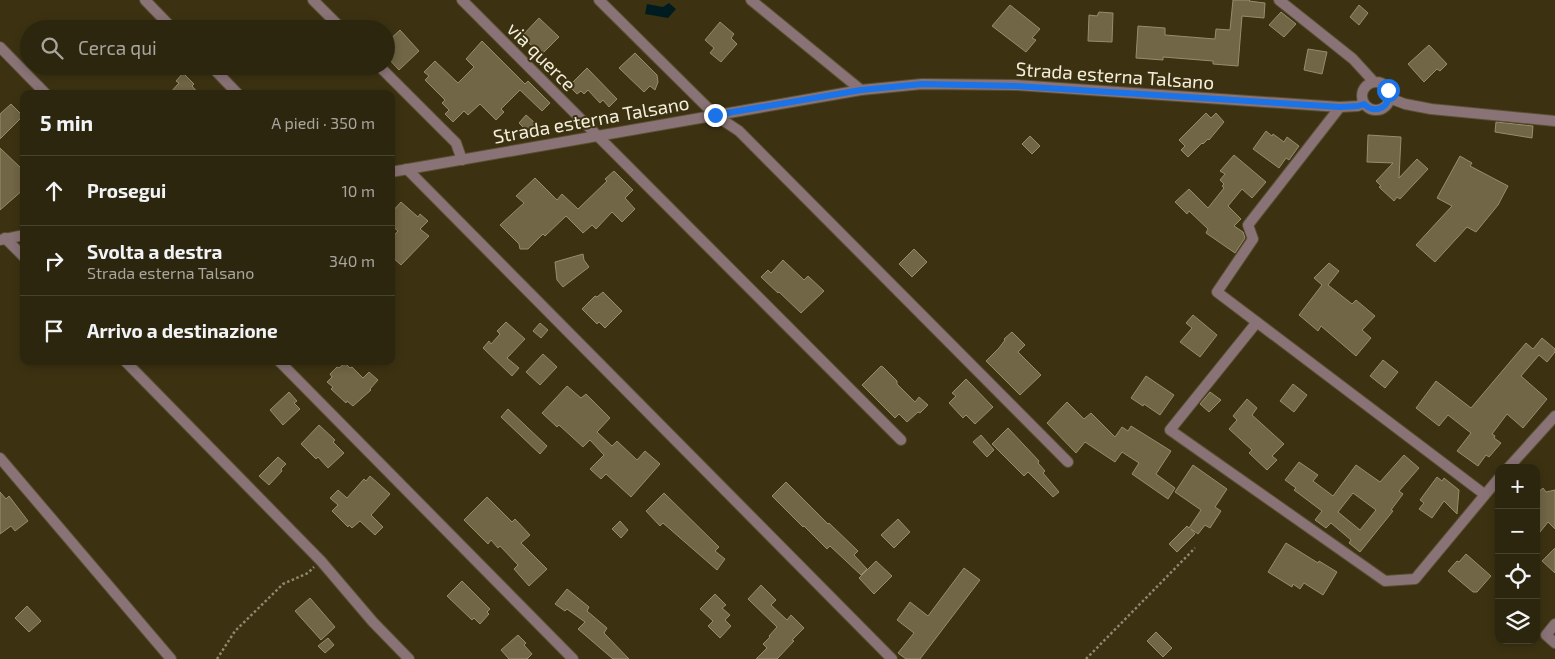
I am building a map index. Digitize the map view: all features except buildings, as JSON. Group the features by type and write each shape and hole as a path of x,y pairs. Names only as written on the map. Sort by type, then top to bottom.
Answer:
{"street":[{"path":"144,0 164,20"},
{"path":"313,0 333,20"},
{"name":"via querce","path":"462,0 901,440"},
{"path":"599,0 715,115 738,131 1068,462"},
{"path":"751,0 861,90"},
{"path":"1279,0 1353,59 1374,82"},
{"path":"0,47 20,67"},
{"path":"27,75 42,90"},
{"path":"220,75 234,90"},
{"path":"388,75 456,143 462,160"},
{"path":"1378,82 1386,86 1390,98 1387,105 1377,110 1364,104 1362,94 1366,86 1378,82"},
{"name":"Strada esterna Talsano","path":"395,171 861,90 922,84 1015,86 1340,107 1364,104"},
{"path":"1390,98 1404,104 1431,109 1555,120"},
{"path":"1340,107 1248,224 1253,239 1217,292 1484,494"},
{"path":"407,169 892,659"},
{"path":"3,239 20,236"},
{"path":"3,239 20,254"},
{"path":"1257,322 1170,430 1385,581 1415,579 1495,482"},
{"path":"130,365 321,561 373,622 409,659"},
{"path":"284,365 573,659"},
{"path":"1512,464 1555,416"},
{"path":"0,458 171,659"},
{"path":"1555,624 1546,634 1555,643"}],"path":[{"path":"1086,659 1195,548"},
{"path":"218,659 235,631 284,584 308,573 321,561"}],"water":[{"path":"669,3 676,9 668,18 645,14 647,4 663,7"}],"route":[{"path":"715,115 861,90 922,84 1015,86 1340,107 1364,104 1373,110 1381,109 1387,105 1390,98 1388,90"}]}
